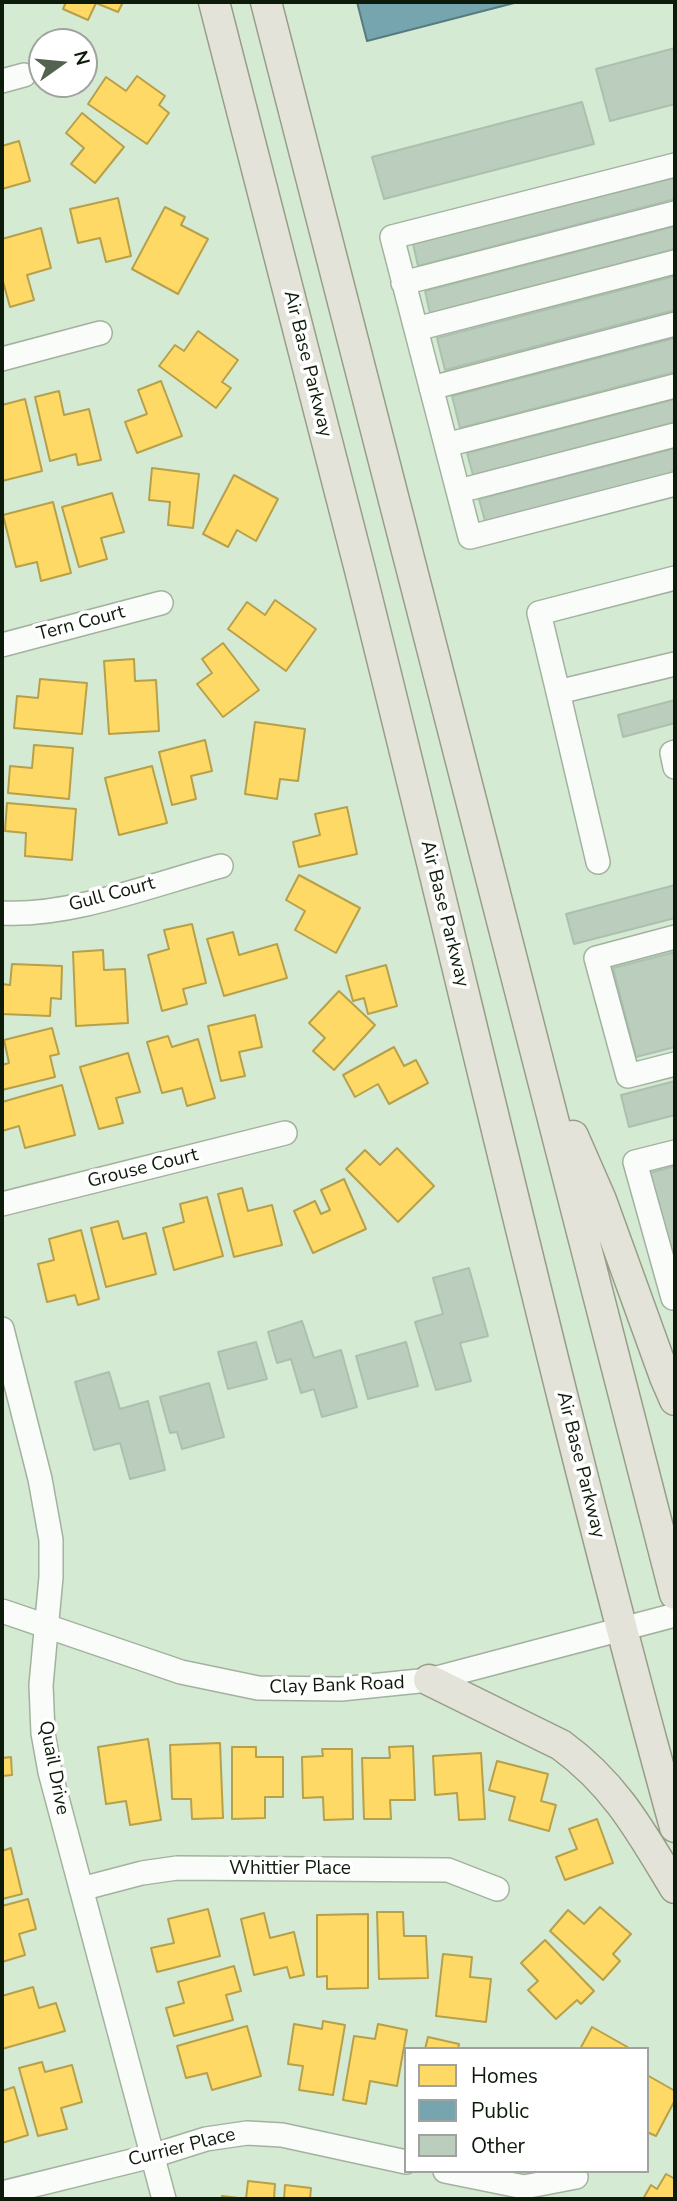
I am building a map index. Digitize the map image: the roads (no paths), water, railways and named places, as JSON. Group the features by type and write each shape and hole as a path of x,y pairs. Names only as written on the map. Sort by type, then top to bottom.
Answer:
{"main road":[{"name":"Air Base Parkway","path":"214,2 360,572 532,1279 675,1826"},
{"path":"266,2 675,1594"},
{"path":"538,1058 601,1200 675,1400"},
{"path":"429,1680 561,1745 581,1759 613,1791 675,1888"}],"street":[{"path":"2,81 24,75"},
{"path":"675,164 392,237 470,537 675,484"},
{"path":"403,284 675,213"},
{"path":"416,329 675,262"},
{"path":"431,388 675,324"},
{"path":"2,359 100,333"},
{"path":"446,445 675,386"},
{"path":"458,491 675,435"},
{"path":"598,862 539,613 675,578"},
{"name":"Tern Court","path":"2,645 161,603"},
{"path":"558,692 675,664"},
{"path":"675,752 672,753 675,767"},
{"name":"Gull Court","path":"2,913 66,909 220,866"},
{"path":"675,937 596,958 628,1076 675,1064"},
{"name":"Grouse Court","path":"2,1204 285,1133"},
{"path":"675,1152 635,1162 673,1298 675,1297"},
{"name":"Quail Drive","path":"2,1329 40,1479 51,1540 41,1685 43,1733 50,1772 164,2199"},
{"name":"Clay Bank Road","path":"2,1611 181,1672 258,1688 341,1689 429,1680 675,1615"},
{"name":"Whittier Place","path":"81,1889 142,1873 177,1868 448,1870 497,1889"},
{"name":"Currier Place","path":"2,2193 206,2139 247,2133 282,2135 404,2162"},
{"path":"455,2173 524,2187 576,2177"}]}
